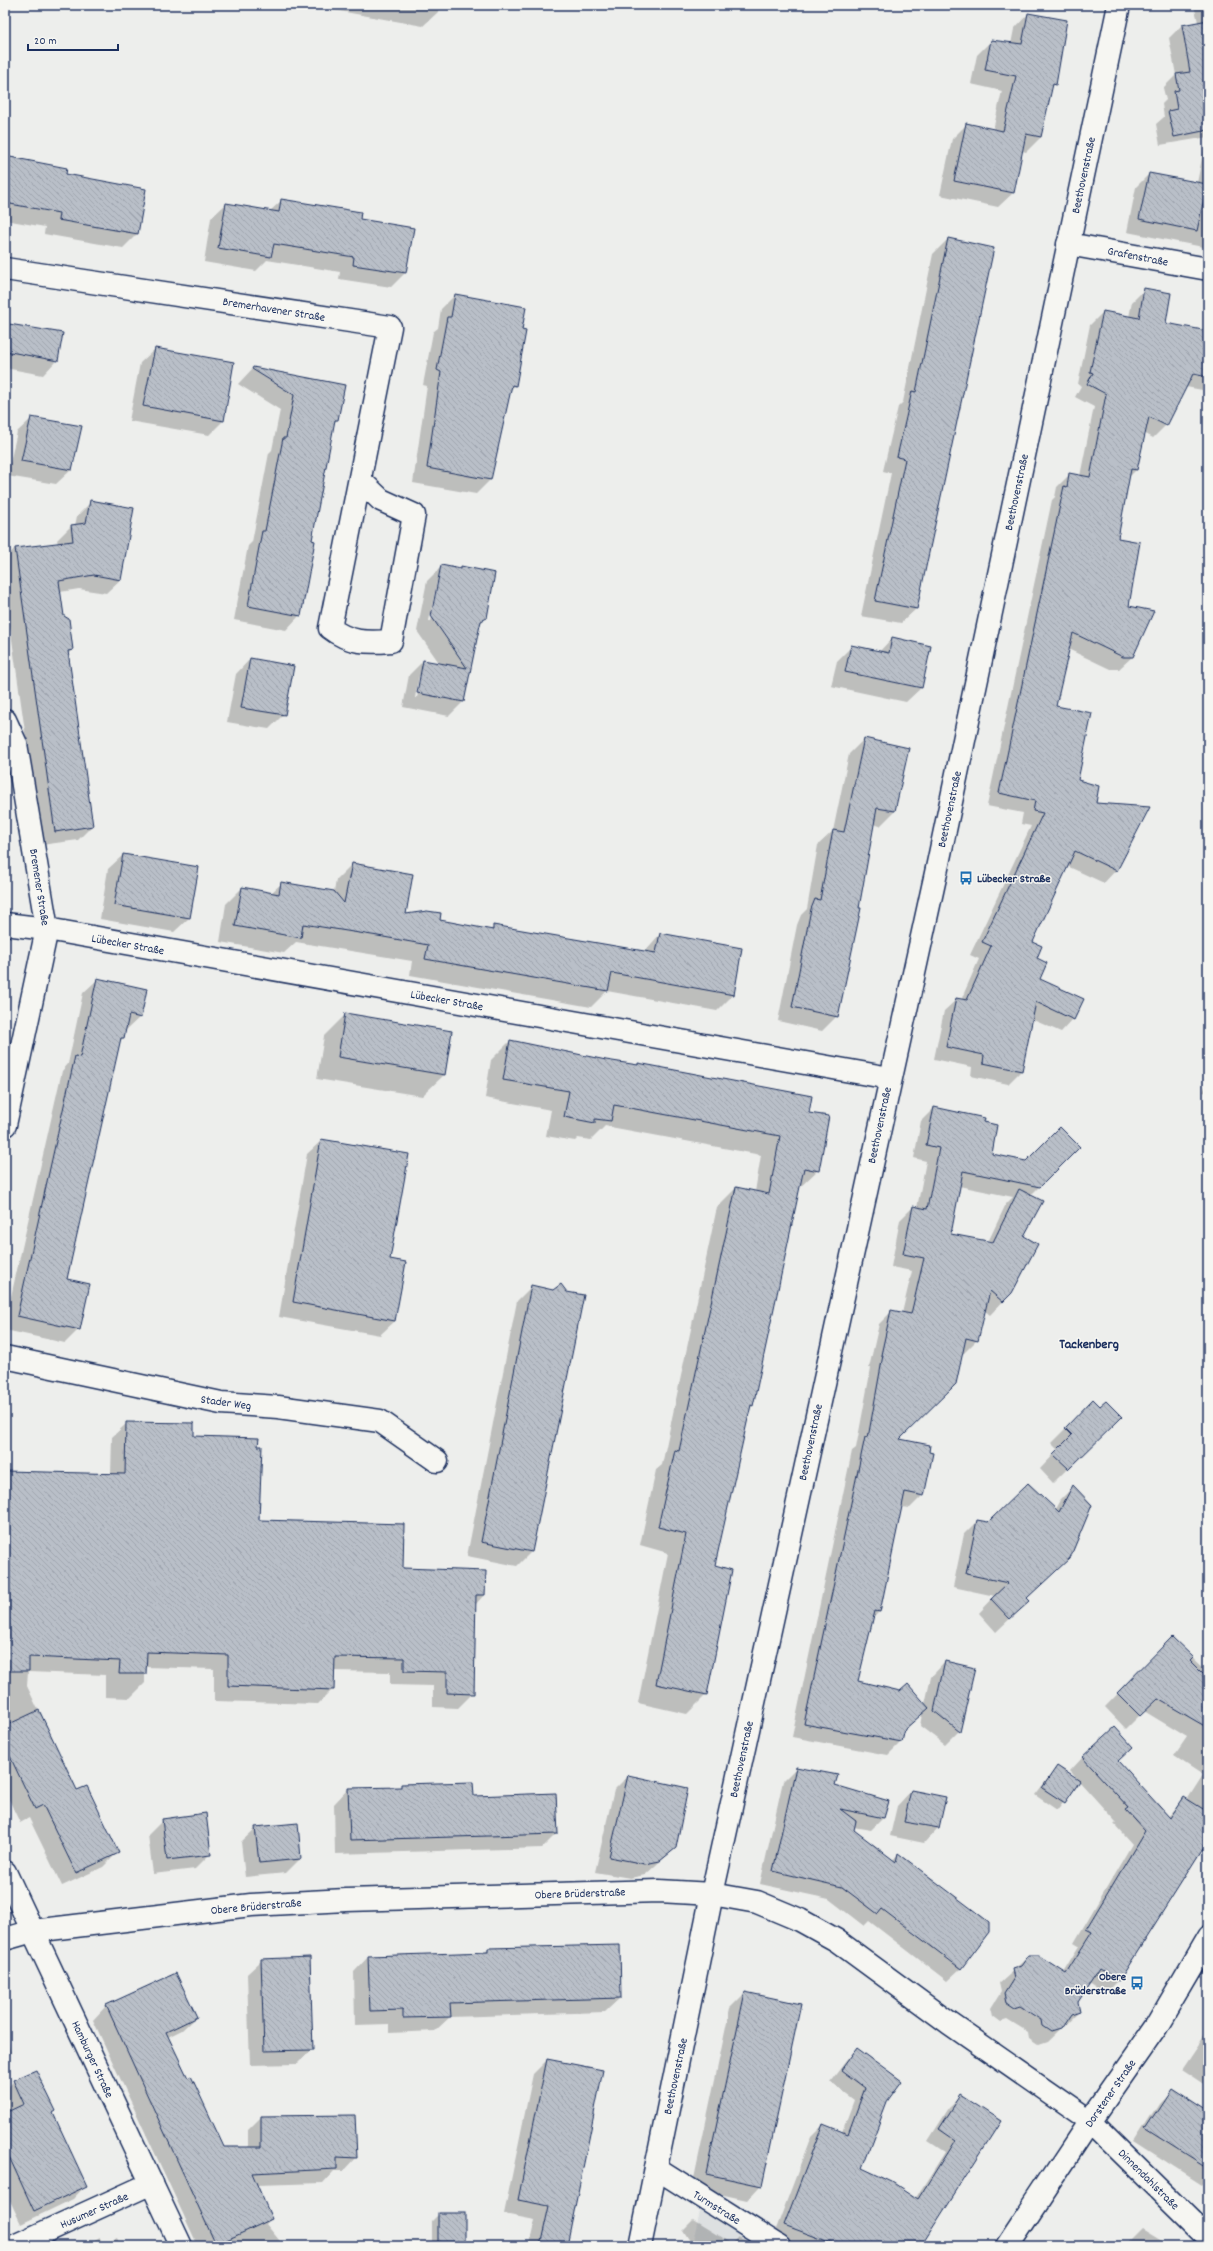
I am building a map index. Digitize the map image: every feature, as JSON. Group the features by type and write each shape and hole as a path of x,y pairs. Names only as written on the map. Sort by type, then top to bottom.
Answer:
{"street":[{"name":"Beethovenstraße","path":"640,2246 712,1894 937,865 1119,5"},
{"name":"Grafenstraße","path":"1068,244 1208,269"},
{"name":"Bremerhavener Straße","path":"5,269 390,327 330,628 342,637 357,642 391,641 414,515 381,500 360,480"},
{"name":"Bremener Straße","path":"5,720 16,744 47,929 5,1125"},
{"name":"Lübecker Straße","path":"5,924 47,929 890,1078"},
{"name":"Stader Weg","path":"5,1357 221,1403 278,1407 380,1421 437,1461"},
{"name":"Hamburger Straße","path":"5,1872 181,2246"},
{"name":"Obere Brüderstraße","path":"5,1939 33,1931 251,1905 346,1900 659,1891 712,1894 757,1902 800,1920 836,1940 949,2023 1090,2121"},
{"name":"Dorstener Straße","path":"1007,2246 1090,2121 1157,2025 1208,1938"},
{"name":"Dinnendahlstraße","path":"1090,2121 1208,2237"},
{"name":"Turmstraße","path":"656,2168 779,2246"},
{"name":"Husumer Straße","path":"14,2246 152,2183"}],"shaded area":[{"path":"701,2207 762,2246 692,2246"}],"building":[{"path":"1028,13 1067,20 1056,85 1053,84 1041,137 1026,134 1014,193 954,181 966,123 1003,131 1016,76 985,70 991,40 1022,44"},
{"path":"1208,20 1208,130 1174,137 1168,111 1177,109 1174,91 1179,90 1176,74 1190,72 1182,25"},
{"path":"5,156 67,168 66,174 146,189 138,234 58,220 59,213 5,203"},
{"path":"1149,173 1207,184 1197,231 1139,219"},
{"path":"281,199 361,212 360,219 414,228 406,273 353,265 354,257 274,244 271,257 218,248 226,203 279,212"},
{"path":"948,238 994,248 917,609 875,601 905,459 897,457 912,391 916,392"},
{"path":"1144,288 1171,293 1166,323 1208,331 1208,377 1193,374 1167,426 1149,417 1137,470 1131,469 1118,538 1140,542 1129,606 1154,611 1133,657 1123,657 1073,633 1056,706 1092,713 1078,780 1099,786 1096,803 1150,807 1117,871 1075,851 1033,942 1042,946 1037,958 1047,963 1040,979 1084,999 1074,1020 1036,1002 1022,1071 983,1063 984,1055 946,1047 956,998 967,1000 991,946 982,942 1043,813 1033,811 1035,801 999,793 1064,486 1067,487 1069,473 1090,477 1106,394 1087,384 1093,373 1090,372 1103,311 1139,318"},
{"path":"455,294 526,307 522,330 526,331 516,386 512,385 491,480 427,468 441,372 437,370 447,317 451,317"},
{"path":"9,324 63,333 58,361 5,351"},
{"path":"155,348 234,362 224,421 143,406"},
{"path":"253,367 345,385 338,420 335,420 312,540 315,541 301,616 248,606 262,531 265,531 283,438 286,438 294,395 252,369"},
{"path":"31,417 82,426 72,470 21,461"},
{"path":"90,500 134,508 121,580 94,575 59,581 64,616 69,619 73,650 68,651 93,826 55,832 15,548 73,541 71,525 86,523"},
{"path":"441,565 461,569 461,566 495,573 487,618 481,621 464,702 417,693 423,660 467,668 431,616"},
{"path":"892,637 931,646 922,688 845,672 851,645 889,653"},
{"path":"250,658 294,666 285,715 241,708"},
{"path":"864,738 909,748 895,811 877,808 859,908 861,908 838,1017 792,1007 811,909 815,899 820,900 833,830 844,832"},
{"path":"123,854 199,867 190,918 114,905"},
{"path":"352,863 413,874 406,914 427,911 441,913 440,920 493,930 493,925 656,953 660,933 742,948 734,995 612,973 608,991 425,959 428,945 378,936 303,924 301,938 235,926 242,887 279,894 281,882 334,891 344,903"},
{"path":"97,978 147,989 141,1018 129,1015 124,1038 121,1038 67,1279 90,1284 80,1330 17,1316 75,1056 80,1057"},
{"path":"345,1013 452,1031 445,1075 338,1057"},
{"path":"510,1040 606,1060 638,1065 638,1063 812,1096 809,1113 829,1116 819,1171 804,1168 753,1406 751,1405 715,1565 732,1570 707,1695 656,1684 686,1534 658,1527 675,1450 679,1451 736,1187 769,1194 780,1136 614,1105 611,1121 595,1119 595,1123 564,1117 569,1091 503,1080"},
{"path":"934,1107 985,1118 984,1122 997,1125 992,1154 1026,1161 1060,1127 1080,1147 1040,1187 963,1171 951,1234 993,1242 1019,1189 1043,1201 1024,1236 1038,1244 1012,1293 1003,1302 990,1291 978,1341 966,1338 956,1384 900,1439 930,1445 929,1452 933,1453 924,1496 905,1492 880,1612 875,1611 858,1681 900,1691 908,1684 929,1708 905,1729 902,1742 804,1724 865,1437 868,1438 883,1355 881,1355 891,1310 911,1314 924,1258 903,1254 913,1206 927,1209 939,1148 926,1145"},
{"path":"321,1139 409,1154 390,1259 406,1262 395,1321 293,1302"},
{"path":"561,1284 567,1292 584,1295 532,1552 481,1542 531,1285 553,1290"},
{"path":"1093,1399 1100,1406 1106,1401 1122,1417 1069,1469 1053,1454 1072,1435 1065,1428"},
{"path":"126,1422 194,1423 194,1436 259,1438 258,1446 262,1446 259,1520 404,1524 403,1568 486,1571 485,1595 476,1595 474,1694 447,1693 447,1672 404,1671 404,1658 335,1657 334,1690 228,1686 228,1655 147,1652 146,1674 119,1674 120,1661 29,1657 29,1671 5,1671 5,1471 125,1474"},
{"path":"1028,1483 1059,1512 1073,1485 1092,1505 1070,1558 1027,1598 1030,1601 1010,1619 991,1599 1008,1583 966,1574 977,1520 988,1522"},
{"path":"1172,1637 1194,1658 1191,1661 1208,1678 1208,1728 1158,1699 1140,1716 1117,1693"},
{"path":"945,1661 975,1668 960,1732 934,1711"},
{"path":"39,1710 77,1790 87,1786 119,1853 76,1873 43,1805 35,1809 5,1746 5,1726"},
{"path":"1115,1727 1133,1747 1118,1761 1170,1818 1184,1797 1208,1812 1208,1840 1119,1981 1100,1969 1078,2002 1080,2011 1071,2014 1061,2029 1051,2032 1042,2026 1041,2020 1021,2007 1015,2009 1006,2003 1004,1994 1014,1978 1012,1969 1021,1966 1029,1955 1038,1955 1066,1973 1092,1932 1086,1929 1145,1831 1126,1810 1129,1808 1082,1757"},
{"path":"1057,1766 1080,1781 1065,1803 1042,1788"},
{"path":"796,1767 838,1775 835,1785 889,1801 884,1818 840,1809 856,1821 854,1830 896,1862 898,1853 989,1922 989,1932 961,1969 882,1909 878,1914 842,1887 773,1871"},
{"path":"628,1775 688,1788 676,1848 660,1861 645,1864 609,1857"},
{"path":"473,1782 474,1796 556,1793 558,1834 350,1840 348,1788 401,1787 401,1784"},
{"path":"911,1790 946,1797 939,1828 904,1822"},
{"path":"206,1813 211,1855 167,1860 162,1819"},
{"path":"298,1823 301,1859 259,1863 255,1827"},
{"path":"620,1945 621,1998 450,2003 451,2017 403,2018 403,2010 370,2011 368,1956 488,1952 488,1948"},
{"path":"310,1957 313,2050 264,2051 261,1959"},
{"path":"176,1973 197,2017 166,2032 188,2078 191,2076 224,2147 261,2147 261,2116 355,2115 357,2158 337,2157 337,2169 252,2173 272,2219 216,2245 106,2005"},
{"path":"745,1992 801,2004 762,2186 706,2174"},
{"path":"857,2048 902,2081 888,2100 862,2168 892,2182 918,2199 955,2140 939,2129 961,2095 1001,2121 921,2246 840,2246 784,2225 823,2124 848,2134 865,2088 841,2070"},
{"path":"547,2059 603,2070 567,2246 540,2246 549,2206 518,2200"},
{"path":"36,2070 56,2111 53,2113 87,2186 34,2211 5,2148 5,2113 24,2104 13,2080"},
{"path":"1171,2089 1208,2113 1208,2169 1145,2129"},
{"path":"438,2213 465,2213 465,2242 438,2242"}],"place":[{"name":"Lübecker Straße","path":"966,878"},
{"name":"Obere Brüderstraße","path":"1137,1983"}],"district":[{"name":"Tackenberg","path":"1089,1343"}]}
